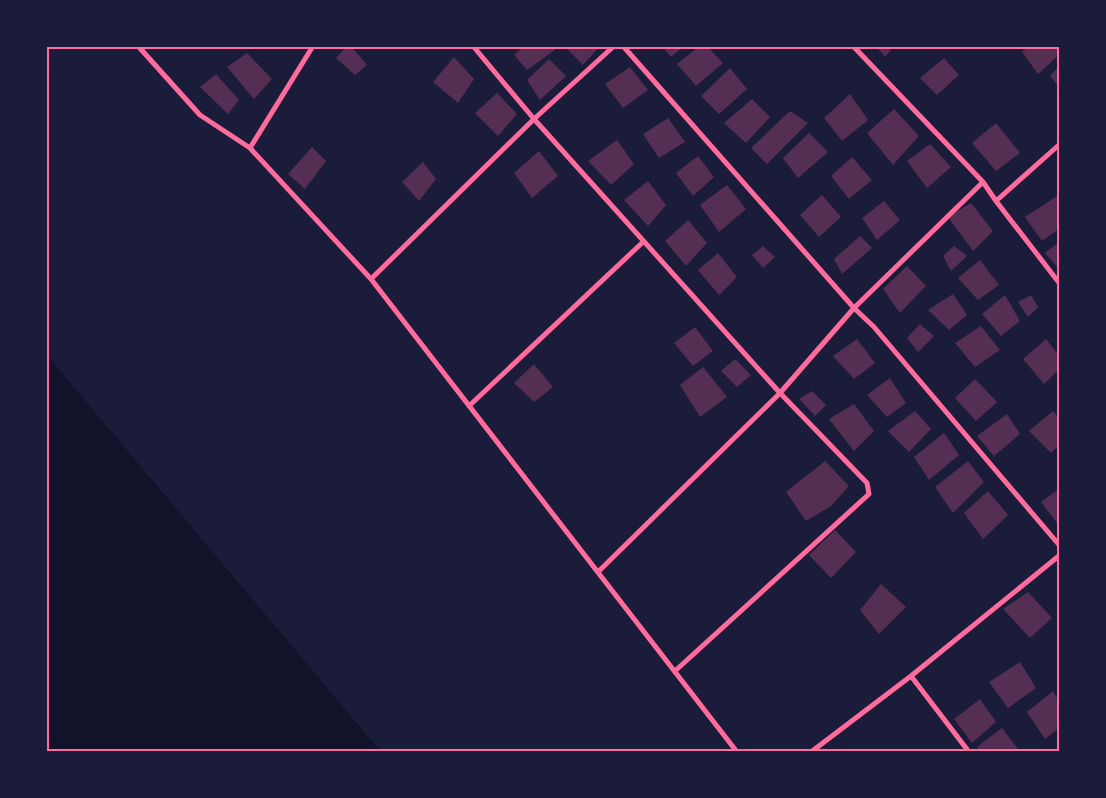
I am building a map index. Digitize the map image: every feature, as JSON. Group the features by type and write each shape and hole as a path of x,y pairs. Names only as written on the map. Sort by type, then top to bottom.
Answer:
{"street":[{"path":"138,46 200,115 250,148 371,279 737,752"},
{"path":"250,148 313,46"},
{"path":"473,46 534,119 643,242 780,393 867,483 869,494 675,671"},
{"path":"371,279 534,119 614,46"},
{"path":"623,46 854,308 874,327 1060,546"},
{"path":"853,46 983,182 1060,284"},
{"path":"996,201 1060,144"},
{"path":"598,571 780,393 854,308 983,182"},
{"path":"469,406 643,242"},
{"path":"811,752 910,676 1060,556"},
{"path":"910,676 969,752"}],"shaded area":[{"path":"46,354 381,752 46,752"}],"building":[{"path":"347,46 351,46 367,65 355,75 336,58"},
{"path":"523,46 552,46 555,50 527,70 514,55"},
{"path":"567,46 600,46 583,65 566,48"},
{"path":"662,46 684,46 671,57"},
{"path":"699,46 707,46 723,63 696,86 677,64"},
{"path":"876,46 894,46 885,57"},
{"path":"1028,46 1057,46 1060,54 1038,74 1022,52"},
{"path":"247,53 272,79 254,99 227,67"},
{"path":"454,57 474,79 458,103 433,82"},
{"path":"944,58 959,75 937,95 920,78"},
{"path":"549,59 566,76 540,100 527,80"},
{"path":"1060,65 1060,88 1050,76"},
{"path":"630,67 648,90 623,108 605,84"},
{"path":"730,68 747,89 719,114 701,96"},
{"path":"216,74 239,100 228,114 200,87"},
{"path":"497,93 517,114 498,136 475,113"},
{"path":"850,94 868,120 842,141 824,118"},
{"path":"752,99 770,117 746,143 724,123"},
{"path":"894,109 919,136 893,165 867,133"},
{"path":"790,111 808,123 767,164 751,148"},
{"path":"668,118 685,142 659,158 643,134"},
{"path":"996,123 1020,153 996,171 972,143"},
{"path":"809,133 828,152 798,178 783,158"},
{"path":"617,140 634,164 611,185 588,161"},
{"path":"930,144 951,167 927,188 907,161"},
{"path":"312,147 326,161 305,189 288,174"},
{"path":"539,151 558,176 532,198 514,173"},
{"path":"698,156 714,177 693,196 676,173"},
{"path":"852,157 872,180 849,199 831,176"},
{"path":"423,162 436,179 419,201 402,182"},
{"path":"648,181 666,205 648,226 624,200"},
{"path":"727,185 746,209 719,232 700,205"},
{"path":"1060,194 1060,228 1042,241 1025,217"},
{"path":"822,195 841,217 819,237 800,215"},
{"path":"884,201 900,220 877,240 862,218"},
{"path":"971,203 993,231 973,251 948,217"},
{"path":"688,220 707,243 686,266 665,241"},
{"path":"860,236 872,248 842,274 834,259"},
{"path":"1060,241 1060,270 1045,253"},
{"path":"763,246 775,257 763,268 752,255"},
{"path":"954,246 967,256 951,271 943,256"},
{"path":"718,253 737,277 719,295 698,270"},
{"path":"980,260 999,285 978,300 958,278"},
{"path":"907,266 926,286 900,313 883,289"},
{"path":"953,294 967,315 949,330 928,310"},
{"path":"1005,295 1020,321 1001,336 982,314"},
{"path":"1031,295 1038,307 1028,317 1018,302"},
{"path":"920,324 934,336 918,352 907,338"},
{"path":"981,326 1000,350 975,367 955,343"},
{"path":"695,327 713,351 693,366 674,343"},
{"path":"857,339 875,363 854,379 833,356"},
{"path":"1046,339 1060,357 1060,369 1044,384 1023,359"},
{"path":"735,359 751,375 737,387 721,371"},
{"path":"534,364 553,387 534,402 514,383"},
{"path":"703,367 727,397 700,417 680,385"},
{"path":"890,378 906,403 887,417 867,395"},
{"path":"975,379 997,402 976,421 955,398"},
{"path":"812,391 826,405 815,416 799,399"},
{"path":"854,404 874,431 854,451 829,419"},
{"path":"915,411 931,429 909,452 888,431"},
{"path":"1053,411 1060,419 1060,444 1051,453 1029,431"},
{"path":"1007,414 1020,434 994,456 977,436"},
{"path":"944,433 959,455 929,480 914,457"},
{"path":"825,461 849,486 831,506 806,521 786,492"},
{"path":"968,461 984,482 953,513 935,487"},
{"path":"1060,488 1060,527 1041,502"},
{"path":"988,491 1008,515 983,539 964,513"},
{"path":"835,530 856,552 831,578 809,555"},
{"path":"881,584 906,607 879,634 860,610"},
{"path":"1028,592 1052,618 1030,638 1003,609"},
{"path":"1020,662 1036,688 1008,708 989,682"},
{"path":"1053,691 1060,703 1060,727 1045,739 1027,712"},
{"path":"980,699 996,722 972,743 954,719"},
{"path":"1002,728 1020,752 980,752 977,747"}]}
